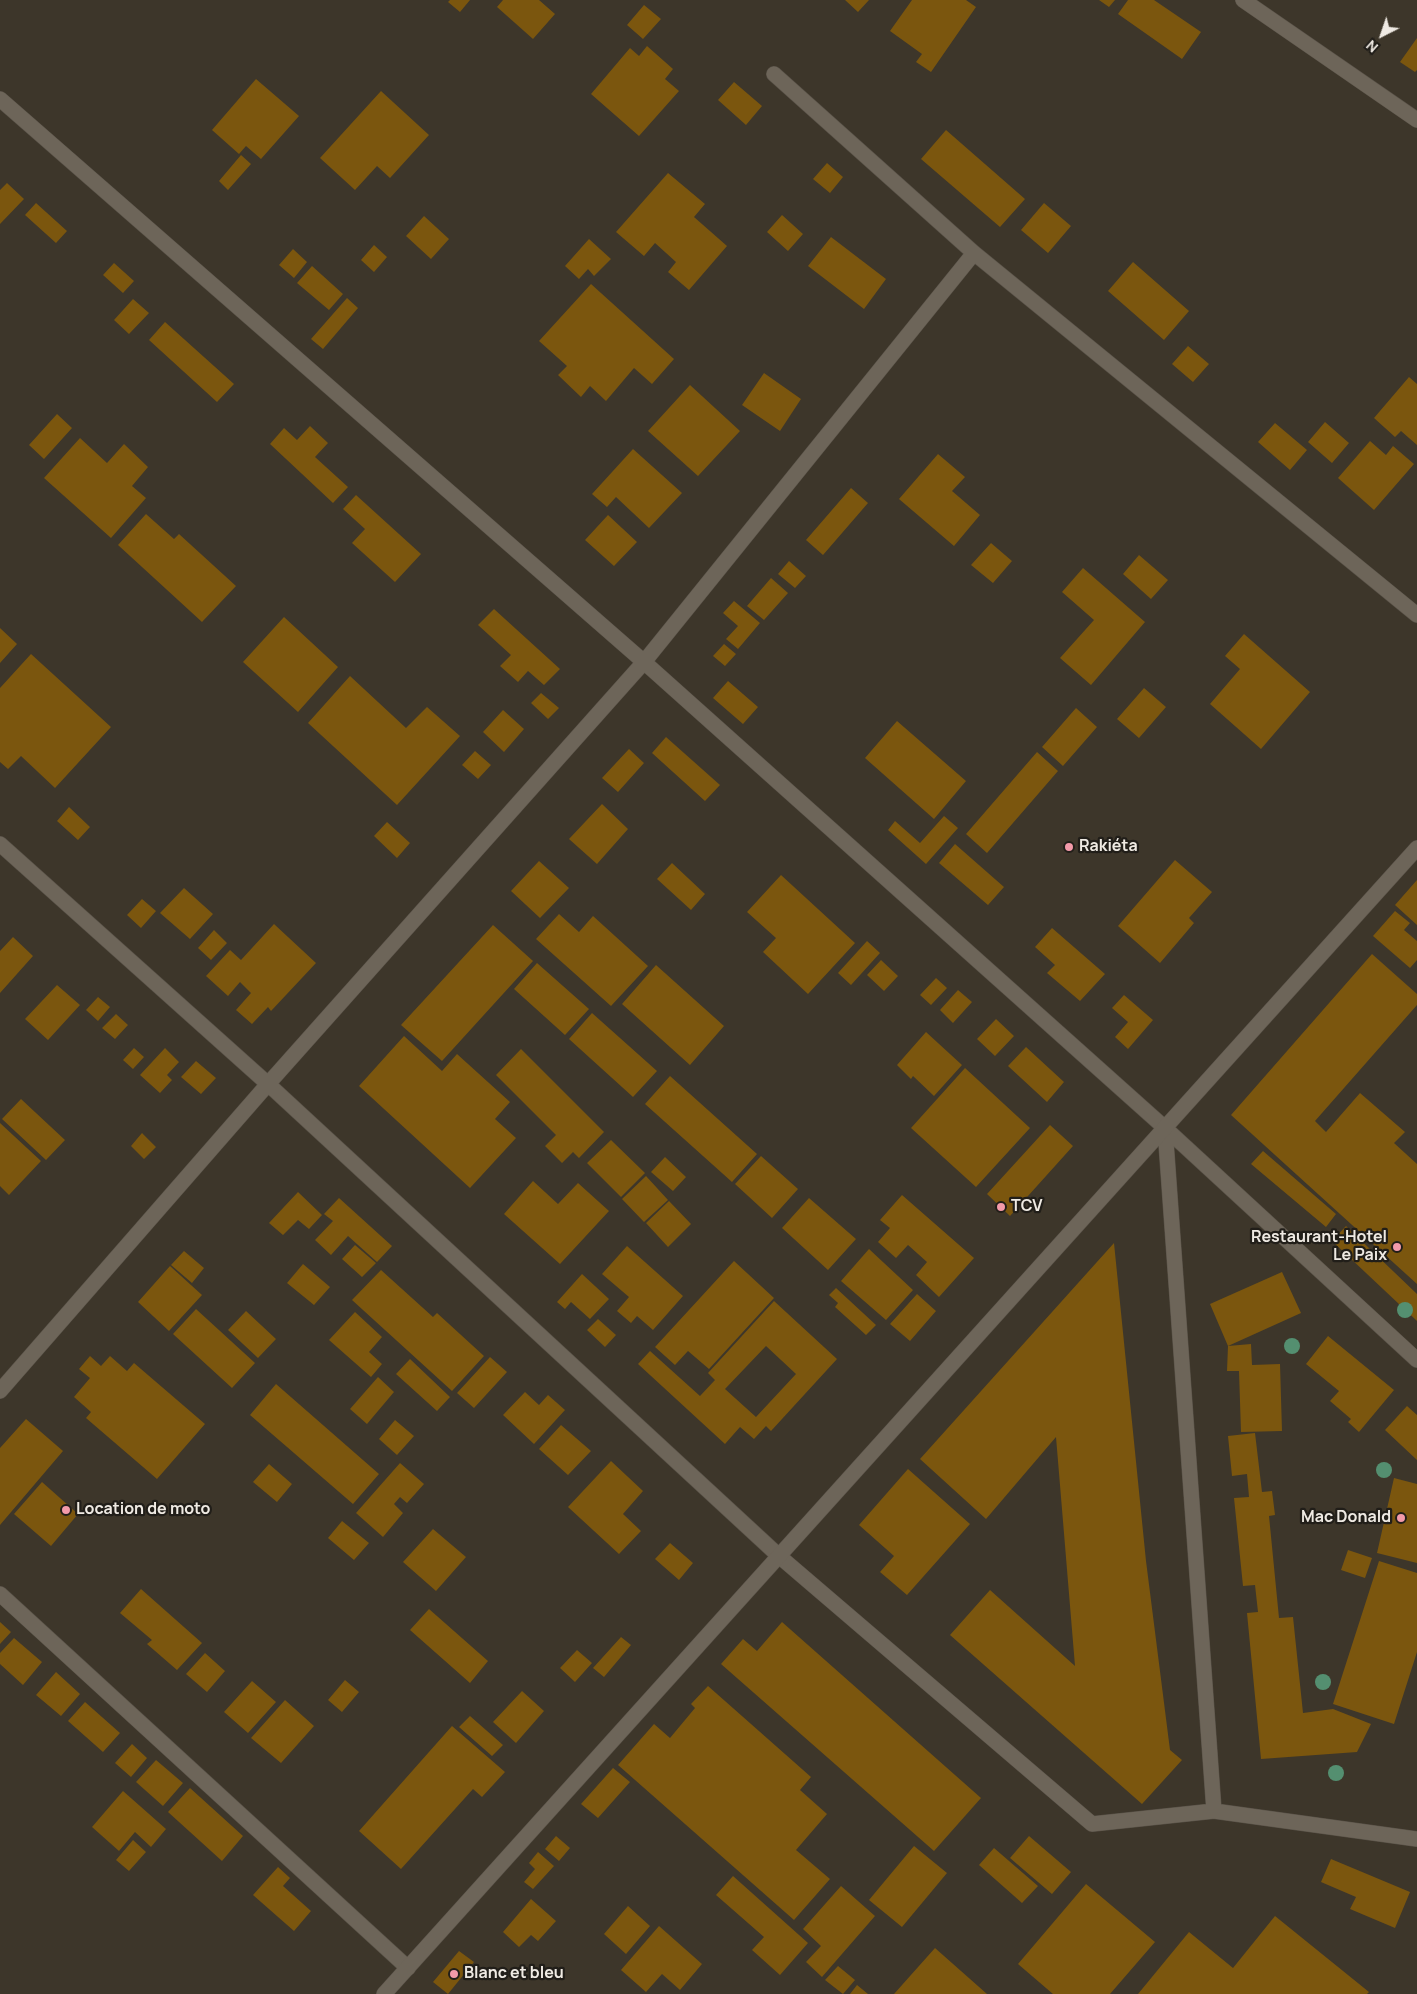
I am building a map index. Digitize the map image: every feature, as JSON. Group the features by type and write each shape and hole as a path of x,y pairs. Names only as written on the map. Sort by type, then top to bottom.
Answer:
{"street":[{"path":"1243,0 1417,120"},
{"path":"774,74 974,253 1417,615"},
{"path":"0,99 644,662 1165,1128 1417,1360"},
{"path":"0,1391 268,1084 644,662 974,253"},
{"path":"0,844 268,1084 779,1556 1092,1824 1214,1811 1417,1839"},
{"path":"384,1994 1417,848"},
{"path":"1165,1128 1214,1811"},
{"path":"0,1594 408,1968"}],"building":[{"path":"450,0 470,0 460,12 448,2"},
{"path":"503,0 539,0 555,14 533,39 497,7"},
{"path":"845,0 869,0 858,12"},
{"path":"912,0 966,0 976,7 931,72 916,62 922,54 890,31"},
{"path":"1099,0 1115,0 1109,7"},
{"path":"1128,0 1154,0 1201,32 1182,59 1118,14"},
{"path":"644,5 661,19 643,39 627,25"},
{"path":"1417,38 1417,70 1415,72 1400,62"},
{"path":"647,46 673,69 665,79 679,91 639,136 591,94 630,48 639,56"},
{"path":"256,79 299,116 261,159 246,146 239,154 212,130"},
{"path":"734,82 762,106 746,125 718,100"},
{"path":"381,91 429,135 390,178 377,166 355,190 320,158"},
{"path":"946,130 1025,199 1000,227 921,159"},
{"path":"241,155 251,164 228,190 219,181"},
{"path":"827,163 843,177 830,193 813,179"},
{"path":"668,173 705,204 694,217 727,246 689,290 668,272 676,262 655,243 644,256 616,232"},
{"path":"7,183 24,199 0,224 0,190"},
{"path":"36,203 67,231 56,243 25,215"},
{"path":"1044,203 1071,226 1048,253 1021,230"},
{"path":"782,215 803,234 788,251 767,232"},
{"path":"424,216 449,239 431,259 406,236"},
{"path":"831,237 886,279 864,309 808,266"},
{"path":"589,239 611,259 594,276 588,269 579,279 565,266"},
{"path":"374,245 387,257 374,272 361,260"},
{"path":"293,249 307,262 294,278 279,265"},
{"path":"1133,262 1189,311 1164,340 1108,291"},
{"path":"114,263 134,281 123,293 103,275"},
{"path":"312,266 343,294 329,310 297,283"},
{"path":"591,284 674,359 652,384 634,368 606,401 590,386 581,397 558,375 567,366 539,341"},
{"path":"347,298 358,308 323,349 311,339"},
{"path":"133,299 149,313 129,334 114,320"},
{"path":"165,322 234,384 217,402 149,340"},
{"path":"1188,346 1209,364 1193,382 1172,364"},
{"path":"764,373 801,399 780,431 742,405"},
{"path":"1409,377 1417,384 1417,445 1401,431 1395,437 1374,418"},
{"path":"690,385 740,431 698,476 648,431"},
{"path":"57,414 72,428 44,459 29,445"},
{"path":"1325,422 1349,443 1332,463 1308,442"},
{"path":"1275,423 1307,450 1290,470 1258,442"},
{"path":"310,426 328,443 315,457 348,487 333,503 270,444 284,428 297,440"},
{"path":"80,438 107,463 124,444 148,467 132,486 146,498 111,538 44,478"},
{"path":"1370,441 1386,455 1393,446 1414,464 1374,510 1338,478"},
{"path":"633,449 682,493 649,528 616,497 607,507 592,494"},
{"path":"938,454 965,477 952,491 980,515 954,546 899,499"},
{"path":"851,488 868,503 823,555 806,540"},
{"path":"356,495 421,554 395,582 352,543 365,529 343,509"},
{"path":"146,514 174,539 179,534 236,586 202,622 118,545"},
{"path":"608,515 637,542 614,566 585,540"},
{"path":"991,543 1012,561 993,583 971,565"},
{"path":"1139,555 1168,580 1151,599 1123,574"},
{"path":"789,561 806,576 795,588 778,574"},
{"path":"1083,568 1145,622 1091,685 1060,658 1094,620 1062,592"},
{"path":"771,578 788,593 764,620 747,606"},
{"path":"734,601 760,623 738,649 726,639 738,626 723,613"},
{"path":"494,609 560,669 544,685 528,671 518,682 500,666 511,655 478,625"},
{"path":"284,617 338,667 298,712 243,662"},
{"path":"0,628 17,644 0,663"},
{"path":"1244,634 1310,692 1261,749 1210,704 1240,669 1225,656"},
{"path":"724,644 736,654 725,666 713,656"},
{"path":"31,654 111,727 55,788 21,756 8,769 0,762 0,688"},
{"path":"350,676 406,728 427,707 460,736 397,805 308,723"},
{"path":"728,681 758,707 743,724 713,698"},
{"path":"1144,688 1166,707 1139,738 1117,719"},
{"path":"541,693 559,708 548,719 531,703"},
{"path":"1076,708 1097,727 1063,766 1042,747"},
{"path":"503,710 524,729 504,752 483,732"},
{"path":"897,721 966,781 934,819 865,758"},
{"path":"666,737 720,785 705,801 652,753"},
{"path":"629,749 644,763 618,792 602,778"},
{"path":"475,751 491,765 478,779 462,765"},
{"path":"1037,752 1058,771 987,853 966,834"},
{"path":"602,804 628,829 597,864 569,839"},
{"path":"69,807 90,827 78,840 57,821"},
{"path":"944,816 958,828 926,864 888,830 895,821 920,843"},
{"path":"387,822 410,843 397,858 374,836"},
{"path":"955,844 1004,887 988,905 939,863"},
{"path":"1175,860 1212,892 1189,918 1194,923 1160,963 1118,926"},
{"path":"539,861 569,888 540,918 511,891"},
{"path":"672,863 705,894 691,910 657,879"},
{"path":"781,875 855,943 808,994 763,952 776,938 747,912"},
{"path":"1417,880 1417,925 1395,905"},
{"path":"184,888 213,914 190,939 160,913"},
{"path":"142,899 156,911 141,928 127,915"},
{"path":"1395,911 1410,923 1404,930 1417,941 1417,960 1410,968 1373,936"},
{"path":"559,914 579,932 593,916 648,966 611,1006 536,939"},
{"path":"274,924 316,963 271,1011 268,1007 252,1024 236,1010 251,993 240,982 228,996 206,976 230,950 241,960"},
{"path":"493,925 533,961 442,1061 401,1025"},
{"path":"1052,928 1105,974 1080,1001 1047,973 1055,965 1035,947"},
{"path":"214,930 227,943 211,960 198,948"},
{"path":"13,937 33,956 0,993 0,951"},
{"path":"867,941 880,953 851,985 838,973"},
{"path":"1372,954 1417,994 1417,1005 1315,1121 1326,1132 1360,1093 1405,1132 1394,1143 1417,1164 1417,1284 1231,1115"},
{"path":"881,960 898,976 884,991 867,975"},
{"path":"537,963 589,1009 565,1035 514,989"},
{"path":"656,965 724,1026 690,1065 622,1004"},
{"path":"936,978 947,988 931,1005 920,995"},
{"path":"57,985 80,1005 48,1040 25,1019"},
{"path":"958,990 972,1002 953,1023 940,1010"},
{"path":"1124,995 1153,1020 1128,1049 1115,1037 1128,1022 1112,1008"},
{"path":"98,997 110,1007 98,1021 86,1010"},
{"path":"592,1013 657,1071 633,1097 569,1039"},
{"path":"116,1014 128,1025 115,1039 102,1028"},
{"path":"996,1019 1014,1036 995,1056 977,1039"},
{"path":"926,1032 962,1065 934,1096 913,1076 911,1079 897,1065"},
{"path":"404,1036 442,1071 457,1054 510,1102 495,1119 516,1138 470,1188 359,1086"},
{"path":"1026,1047 1064,1082 1047,1102 1008,1066"},
{"path":"134,1048 144,1057 133,1069 123,1060"},
{"path":"165,1048 179,1062 167,1075 172,1080 160,1093 140,1075"},
{"path":"521,1049 604,1132 579,1158 573,1152 562,1163 545,1146 556,1135 496,1075"},
{"path":"196,1061 216,1078 201,1094 181,1077"},
{"path":"965,1068 1030,1128 976,1187 911,1128"},
{"path":"670,1076 757,1154 732,1182 645,1104"},
{"path":"21,1099 65,1140 46,1160 2,1119"},
{"path":"0,1123 41,1161 9,1195 0,1186"},
{"path":"1050,1125 1073,1146 1010,1216 987,1194"},
{"path":"142,1133 156,1147 144,1159 131,1146"},
{"path":"611,1140 645,1173 621,1197 587,1163"},
{"path":"1263,1151 1336,1214 1326,1227 1251,1164"},
{"path":"761,1156 798,1189 772,1218 735,1184"},
{"path":"665,1157 686,1177 673,1191 651,1172"},
{"path":"646,1176 668,1200 644,1222 622,1199"},
{"path":"533,1181 558,1204 578,1183 609,1211 560,1264 504,1214"},
{"path":"298,1192 322,1215 309,1229 298,1220 283,1235 269,1223"},
{"path":"902,1195 974,1258 939,1297 916,1275 927,1262 908,1245 896,1258 878,1242 890,1228 880,1220"},
{"path":"339,1198 392,1246 377,1262 348,1236 331,1255 315,1240 333,1221 324,1214"},
{"path":"809,1198 856,1239 828,1270 782,1228"},
{"path":"669,1201 691,1224 668,1247 646,1223"},
{"path":"1346,1226 1417,1294 1417,1321 1332,1241"},
{"path":"1114,1243 1146,1561 1170,1750 1182,1760 1142,1804 950,1635 990,1590 1075,1666 1056,1437 986,1519 920,1459"},
{"path":"355,1245 376,1263 362,1277 342,1259"},
{"path":"627,1246 683,1296 653,1330 637,1316 631,1323 617,1311 629,1297 602,1274"},
{"path":"869,1249 913,1290 886,1320 841,1281"},
{"path":"184,1251 204,1268 192,1283 171,1265"},
{"path":"734,1261 774,1298 709,1369 688,1351 675,1365 655,1347"},
{"path":"303,1264 330,1287 314,1305 287,1283"},
{"path":"170,1266 202,1295 169,1331 138,1302"},
{"path":"381,1270 433,1317 437,1313 484,1356 452,1391 352,1300"},
{"path":"1282,1272 1301,1313 1228,1346 1210,1304"},
{"path":"582,1274 609,1299 590,1319 571,1302 565,1309 557,1302"},
{"path":"836,1288 876,1325 866,1335 835,1307 838,1303 829,1295"},
{"path":"917,1294 936,1311 910,1341 890,1324"},
{"path":"774,1301 837,1359 771,1431 766,1426 754,1439 740,1427 725,1444 638,1364 650,1351 700,1396 715,1380 708,1373","holes":["766,1346 796,1374 756,1417 725,1389"]},
{"path":"196,1309 255,1363 232,1388 173,1334"},
{"path":"246,1311 276,1339 258,1358 228,1330"},
{"path":"355,1312 382,1337 369,1352 382,1364 371,1377 329,1340"},
{"path":"598,1319 616,1335 605,1347 587,1330"},
{"path":"1328,1336 1394,1390 1359,1432 1348,1422 1351,1419 1330,1401 1339,1391 1306,1364"},
{"path":"1251,1344 1252,1365 1280,1364 1282,1431 1241,1432 1239,1371 1227,1371 1228,1346"},
{"path":"90,1356 101,1366 110,1356 127,1371 134,1363 205,1424 157,1479 86,1418 91,1412 74,1397 90,1378 79,1369"},
{"path":"490,1357 507,1372 474,1408 457,1393"},
{"path":"410,1359 450,1397 437,1411 396,1374"},
{"path":"378,1377 394,1392 367,1424 350,1409"},
{"path":"276,1384 379,1474 353,1504 250,1415"},
{"path":"525,1392 539,1405 548,1395 565,1410 534,1444 503,1415"},
{"path":"1407,1406 1417,1415 1417,1460 1385,1430"},
{"path":"26,1419 63,1451 0,1525 0,1448"},
{"path":"395,1420 414,1436 397,1455 379,1439"},
{"path":"561,1425 591,1451 568,1475 539,1449"},
{"path":"1255,1433 1262,1492 1272,1491 1275,1515 1269,1516 1279,1618 1293,1617 1303,1713 1333,1709 1371,1724 1357,1752 1261,1759 1247,1613 1258,1612 1255,1585 1243,1586 1234,1498 1249,1497 1247,1474 1232,1476 1228,1436"},
{"path":"611,1461 643,1491 623,1514 641,1531 619,1554 568,1507"},
{"path":"400,1463 424,1484 407,1503 400,1497 394,1504 403,1513 383,1537 356,1513"},
{"path":"269,1464 292,1484 277,1502 253,1482"},
{"path":"908,1469 970,1524 907,1595 880,1572 894,1556 859,1525"},
{"name":"Mac Donald","path":"1394,1478 1417,1484 1417,1563 1377,1553"},
{"path":"42,1482 78,1514 51,1546 14,1514"},
{"path":"342,1521 369,1543 354,1560 328,1538"},
{"path":"433,1529 466,1557 436,1591 403,1562"},
{"path":"670,1543 693,1563 679,1580 655,1559"},
{"path":"1348,1550 1372,1558 1365,1578 1341,1570"},
{"path":"1379,1561 1417,1573 1417,1652 1394,1724 1333,1704"},
{"path":"141,1589 202,1643 177,1670 147,1644 152,1640 120,1613"},
{"path":"429,1609 488,1661 470,1683 410,1630"},
{"path":"0,1622 11,1632 0,1644"},
{"path":"782,1622 981,1798 934,1851 721,1664 743,1639 757,1651"},
{"path":"621,1637 631,1645 604,1677 593,1668"},
{"path":"14,1638 42,1662 23,1685 0,1664 0,1653"},
{"path":"577,1650 592,1663 575,1682 560,1668"},
{"path":"205,1653 225,1671 207,1692 186,1674"},
{"path":"56,1672 80,1694 61,1716 36,1695"},
{"path":"345,1680 359,1692 342,1712 328,1700"},
{"path":"252,1681 276,1702 248,1733 224,1712"},
{"path":"708,1686 811,1777 800,1790 827,1814 796,1850 830,1879 794,1920 618,1765 654,1724 670,1738 695,1708 691,1704"},
{"path":"522,1691 544,1711 516,1743 493,1722"},
{"path":"285,1700 314,1726 281,1763 251,1738"},
{"path":"85,1702 120,1733 103,1752 68,1721"},
{"path":"470,1716 503,1745 492,1756 459,1727"},
{"path":"452,1726 505,1772 482,1797 473,1789 401,1869 359,1831"},
{"path":"132,1744 147,1758 131,1777 115,1763"},
{"path":"156,1760 183,1783 163,1806 136,1782"},
{"path":"613,1768 630,1782 598,1818 581,1804"},
{"path":"190,1788 243,1836 222,1861 168,1812"},
{"path":"123,1791 166,1829 151,1847 135,1832 119,1851 92,1827"},
{"path":"556,1836 570,1848 559,1861 545,1849"},
{"path":"1029,1836 1071,1872 1052,1894 1010,1858"},
{"path":"133,1840 146,1852 129,1871 116,1860"},
{"path":"914,1846 947,1873 902,1927 869,1900"},
{"path":"994,1848 1038,1886 1022,1903 979,1865"},
{"path":"538,1852 554,1866 533,1889 524,1882 535,1869 529,1863"},
{"path":"1331,1859 1410,1892 1395,1928 1350,1909 1356,1897 1321,1882"},
{"path":"278,1867 290,1878 283,1886 311,1911 294,1931 253,1895"},
{"path":"733,1876 808,1943 780,1975 752,1950 764,1937 716,1895"},
{"path":"1086,1884 1155,1942 1110,1994 1053,1994 1018,1964"},
{"path":"841,1886 875,1916 822,1977 806,1962 821,1946 803,1929"},
{"path":"531,1899 556,1921 538,1941 531,1935 519,1947 503,1932"},
{"path":"628,1906 650,1926 626,1954 604,1934"},
{"path":"1275,1916 1369,1992 1367,1994 1138,1994 1189,1932 1233,1968"},
{"path":"659,1926 702,1964 680,1990 662,1974 646,1992 621,1970"},
{"path":"935,1948 987,1994 894,1994"},
{"path":"459,1951 474,1962 448,1994 433,1982"},
{"path":"838,1966 855,1980 843,1994 825,1980"},
{"path":"857,1985 868,1994 850,1994"}],"place":[{"name":"Rakiéta","path":"1069,847"},
{"name":"TCV","path":"1001,1207"},
{"name":"Restaurant-Hotel Le Paix","path":"1397,1247"},
{"name":"Location de moto","path":"66,1510"},
{"name":"Mac Donald","path":"1401,1518"},
{"name":"Blanc et bleu","path":"454,1974"}]}
